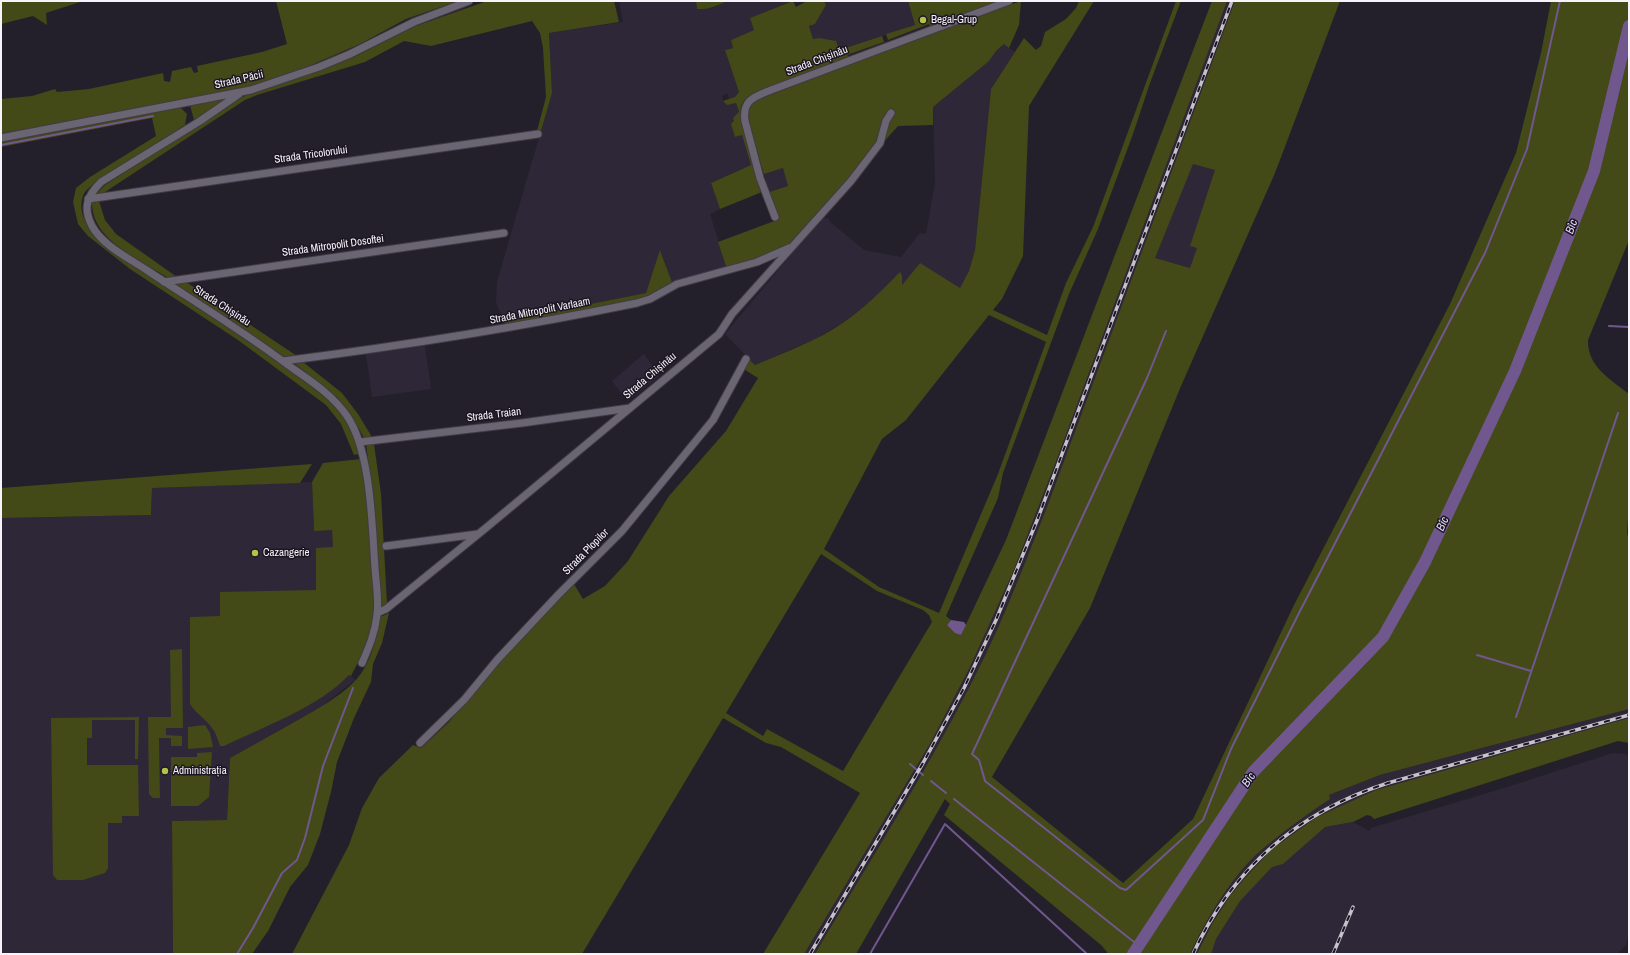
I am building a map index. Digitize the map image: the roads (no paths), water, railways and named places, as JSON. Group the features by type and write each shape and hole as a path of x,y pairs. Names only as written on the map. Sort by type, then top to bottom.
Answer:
{"street":[{"name":"Strada Păcii","path":"1,138 218,96 239,94 319,67 350,54 414,22 469,1"},
{"name":"Strada Chișinău","path":"775,217 760,178 745,120 744,111 747,104 754,97 1009,1"},
{"path":"88,199 92,191 101,182 200,121 239,94"},
{"name":"Strada Chișinău","path":"377,613 386,609 478,534 719,334 732,314 762,282 791,247 824,213 880,143 886,121 891,114"},
{"name":"Strada Tricolorului","path":"88,199 538,134"},
{"name":"Strada Chișinău","path":"88,199 86,209 92,227 109,245 228,322 320,388 339,407 354,426 360,442 369,492 377,613 372,642 362,663"},
{"name":"Strada Mitropolit Dosoftei","path":"164,282 504,233"},
{"name":"Strada Mitropolit Varlaam","path":"283,361 364,351 477,334 637,303 650,299 677,284 757,262 791,247"},
{"name":"Strada Plopilor","path":"420,743 464,700 497,660 558,595 622,531 713,420 746,359"},
{"name":"Strada Traian","path":"360,442 522,423 630,408"},
{"path":"386,546 478,534"}],"waterway":[{"path":"1166,331 1147,378 972,754 979,760 985,781 1120,888 1126,890 1203,820 1231,749 1299,613 1485,253 1527,149 1560,1"},
{"name":"Bîc","path":"1133,954 1253,772 1383,637 1425,562 1515,371 1594,171 1629,26"},
{"path":"1,145 153,116"},
{"path":"1609,326 1629,327"},
{"path":"1516,717 1618,413"},
{"path":"1477,655 1531,671"},
{"path":"237,954 253,928 282,873 297,860 305,838 323,766 353,688"},
{"path":"910,764 923,775"},
{"path":"931,781 946,793"},
{"path":"954,799 1139,946"},
{"path":"870,954 945,824 1087,954"}],"railway":[{"path":"810,954 923,763 964,688 996,620 1038,518 1232,1"},
{"path":"1193,954 1209,923 1228,895 1249,869 1272,847 1297,827 1325,810 1355,795 1388,783 1629,715"},
{"path":"1333,954 1353,907"}],"place":[{"name":"Begal-Grup","path":"923,20"},
{"name":"Cazangerie","path":"255,553"},
{"name":"Administrația","path":"165,771"}]}
